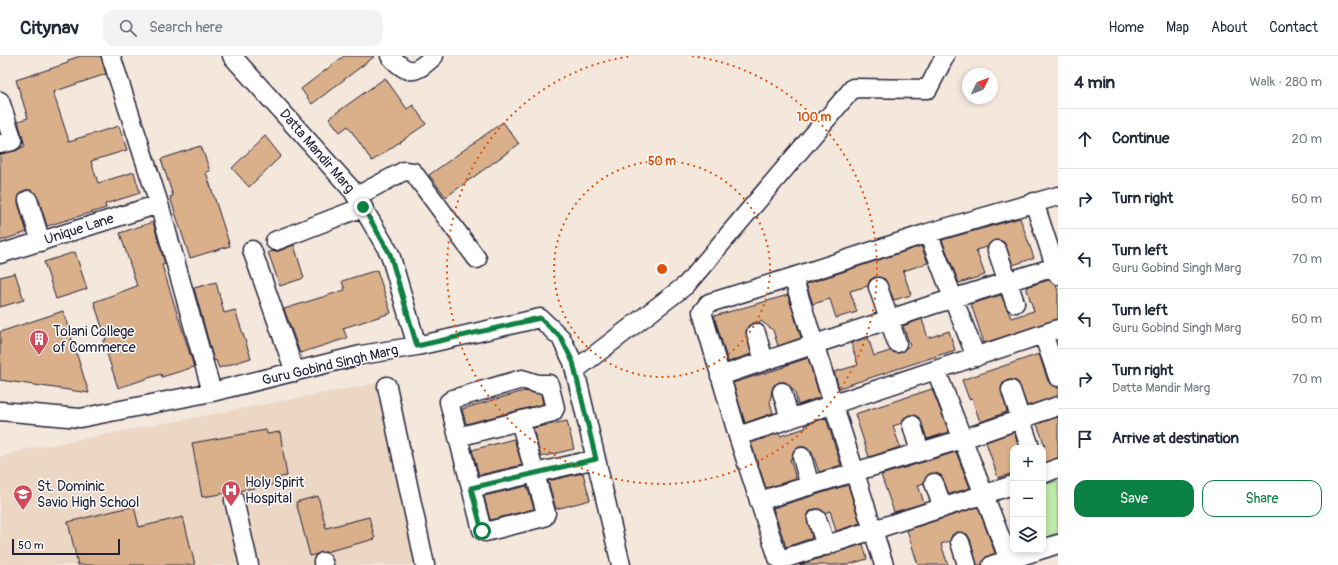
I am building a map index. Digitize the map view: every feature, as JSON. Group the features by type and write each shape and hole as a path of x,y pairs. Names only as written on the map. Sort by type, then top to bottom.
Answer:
{"street":[{"path":"111,56 159,204 212,392"},
{"name":"Datta Mandir Marg","path":"232,56 359,201 390,254 417,346"},
{"path":"390,56 406,70 413,71 422,68 434,56"},
{"path":"575,370 686,285 853,88 928,89 945,56"},
{"path":"0,101 13,141 0,144"},
{"path":"279,233 359,201 404,172 413,172 477,259"},
{"path":"1010,486 826,546 779,559 738,436 702,316 704,308 709,304 928,233 1058,196"},
{"path":"28,200 41,242"},
{"path":"720,376 953,298 1057,269 1034,202"},
{"name":"Unique Lane","path":"0,254 159,204"},
{"path":"928,233 976,357"},
{"path":"252,250 295,372"},
{"path":"997,250 1015,303"},
{"path":"793,277 884,565"},
{"path":"878,287 897,343"},
{"name":"Guru Gobind Singh Marg","path":"0,411 80,418 212,392 361,355 417,346 540,318 561,338 573,362 621,565"},
{"path":"738,436 1050,332 1058,377"},
{"path":"756,333 764,361"},
{"path":"936,370 1010,562"},
{"path":"458,437 554,411 548,383 538,384 522,379 451,399 449,404 482,530 485,532 546,517 520,421"},
{"path":"386,386 425,565"},
{"path":"1011,390 1029,444"},
{"path":"782,392 790,419"},
{"path":"759,501 963,439 1058,406"},
{"path":"912,425 920,452"},
{"path":"802,457 810,486"},
{"path":"471,488 596,459"},
{"path":"1046,473 1058,468"},
{"path":"934,483 943,508"},
{"path":"234,500 249,565"},
{"path":"817,519 826,546"},
{"path":"960,542 967,565"},
{"path":"1046,548 1058,544"},
{"path":"992,565 1010,562 1032,553"}],"shaded area":[{"name":"Holy Spirit Hospital","path":"383,382 432,565 0,565 0,457 29,449"}],"green space":[{"path":"1058,481 1058,533 1046,537 1046,517 1046,484"}],"building":[{"path":"81,56 101,56 106,74 53,92 69,141 119,126 127,150 91,161 98,183 134,172 140,193 105,204 106,208 47,226 38,197 31,190 25,190 20,193 18,203 27,232 0,241 0,154 15,151 25,146 18,121 28,118 16,80 68,63 68,60"},
{"path":"344,56 375,56 312,104 301,89"},
{"path":"385,78 407,109 413,105 426,124 372,161 348,126 340,132 329,118"},
{"path":"503,122 519,144 446,197 429,175"},
{"path":"265,136 281,156 249,187 232,168"},
{"path":"201,146 210,171 206,172 230,246 190,258 170,197 173,196 161,159"},
{"path":"1020,218 1034,258 1013,265 1004,242 994,240 987,247 976,250 985,275 959,283 942,240"},
{"path":"153,222 165,264 162,265 194,367 162,377 161,374 118,388 103,341 106,340 94,302 137,286 120,233"},
{"path":"294,245 304,278 280,286 268,252 279,251"},
{"path":"921,246 928,263 903,271 911,295 894,300 885,279 875,277 870,280 868,286 850,291 857,312 836,318 830,299 813,304 806,284"},
{"path":"75,252 87,289 56,299 44,262"},
{"path":"377,270 391,313 343,328 347,338 300,353 284,309 345,290 342,281"},
{"path":"15,273 24,300 0,307 0,277"},
{"path":"1049,280 1056,285 1058,291 1058,319 984,343 971,304 1001,295 1011,318 1034,311 1026,287"},
{"path":"216,282 224,313 235,310 251,358 219,368 216,360 214,361 194,288"},
{"path":"788,295 801,338 778,346 773,330 761,321 759,323 753,323 748,326 746,331 751,354 728,362 714,316"},
{"name":"Tolani College of Commerce","path":"63,311 89,393 0,380 0,332"},
{"path":"922,319 928,338 949,331 955,350 839,388 834,372 858,365 851,343 868,337 874,356 890,351 900,353 910,345 903,326"},
{"path":"1039,354 1048,381 1051,385 1058,387 1058,396 1027,406 1018,382 1008,380 1003,383 1001,388 1007,412 980,422 972,398 969,399 962,380"},
{"path":"808,358 820,397 798,405 795,392 785,382 779,382 774,385 772,390 770,402 773,413 745,423 733,383"},
{"path":"932,389 949,432 927,439 919,418 915,415 909,415 904,418 902,423 893,426 900,447 869,457 855,414"},
{"path":"524,391 541,394 543,404 466,424 462,409"},
{"path":"1058,417 1058,458 1046,462 1046,445 1045,445 1037,424"},
{"path":"826,418 841,465 819,472 812,452 805,447 799,447 794,450 792,458 790,459 796,479 766,488 751,443 779,433 780,436 806,428 805,425"},
{"path":"567,421 574,449 541,457 533,428"},
{"path":"266,430 267,434 280,432 287,476 276,478 277,484 238,491 232,490 227,493 202,497 192,443"},
{"path":"1014,432 1018,445 1010,445 1010,474 998,478 986,442"},
{"path":"514,439 522,465 479,475 472,450"},
{"path":"956,452 970,488 949,494 941,475 931,473 926,477 924,483 918,485 924,503 894,512 881,475"},
{"path":"583,473 590,500 556,509 548,481"},
{"path":"848,485 860,523 836,531 830,511 825,513 819,509 814,509 809,512 807,517 812,538 786,547 773,508"},
{"path":"527,486 534,509 490,520 484,496"},
{"path":"318,496 326,528 369,517 375,539 310,556 296,502"},
{"path":"134,506 139,527 183,517 195,565 78,565 68,522"},
{"path":"978,507 995,553 985,558 982,565 977,565 970,539 967,534 957,532 952,535 950,541 941,544 948,565 918,565 907,530"},
{"path":"863,544 867,559 847,565 799,565"}],"place":[{"name":"Tolani College of Commerce","path":"39,356"},
{"name":"Holy Spirit Hospital","path":"231,507"},
{"name":"St. Dominic Savio High School","path":"23,511"}],"route":[{"path":"363,207 390,254 417,346 540,318 561,338 573,362 596,459 471,488 482,531"}]}
